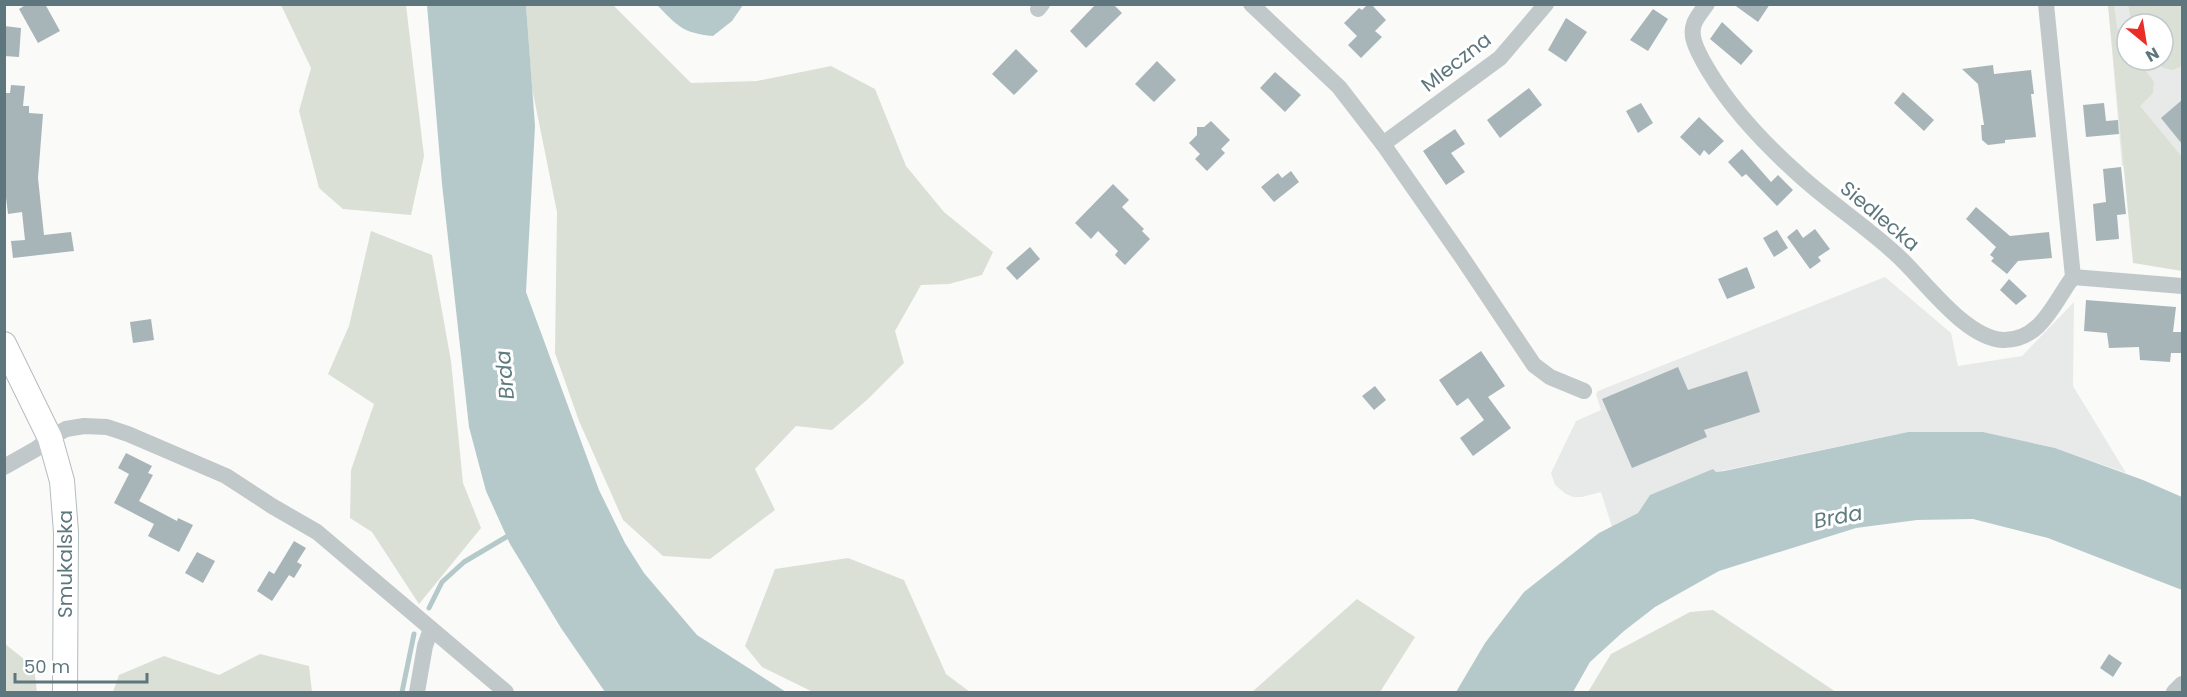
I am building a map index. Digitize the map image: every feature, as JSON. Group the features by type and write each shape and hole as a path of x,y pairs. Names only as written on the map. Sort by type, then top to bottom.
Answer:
{"street":[{"path":"1251,4 1339,87 1383,144 1534,365 1550,377 1584,392"},
{"name":"Mleczna","path":"1383,144 1500,58 1546,4"},
{"name":"Siedlecka","path":"1707,4 1692,25 1693,39 1698,52 1732,106 1796,172 1898,256 1969,325 1982,334 2002,340 2028,334 2042,324 2073,277"},
{"path":"2046,4 2073,277 2182,286"},
{"name":"Smukalska","path":"4,344 50,438 62,481 65,506 65,693"},
{"path":"4,466 36,449 66,429 84,426 107,427 226,476 317,532 506,693"},
{"path":"417,693 425,646 431,629"},
{"path":"2174,693 2182,684"}],"shaded area":[{"path":"281,5 406,5 424,156 411,215 343,209 319,188 299,111 311,68"},
{"path":"526,5 613,5 691,83 757,81 831,66 875,89 906,166 944,212 993,252 982,275 949,284 921,285 895,331 904,363 868,399 832,430 796,426 755,469 775,510 710,559 663,556 623,520 579,421 555,353 557,212 532,88"},
{"path":"2108,5 2182,5 2182,160 2122,166"},
{"path":"2108,5 2114,5 2115,12 2115,72 2147,72 2154,82 2153,93 2140,106 2182,157 2182,271 2133,263"},
{"path":"2128,5 2182,5 2182,66 2175,69 2175,12 2129,12"},
{"path":"371,231 432,255 451,361 463,483 481,528 419,604 372,532 350,518 351,470 374,404 328,374 349,326"},
{"path":"1885,277 1951,333 1958,366 2022,356 2074,302 2073,386 2126,473 2055,448 1983,432 1908,432 1716,472 1650,495 1638,513 1612,527 1601,492 1573,497 1555,485 1551,473 1576,421 1601,410 1596,394 1598,391"},
{"path":"848,558 904,580 946,674 970,692 813,692 762,667 745,646 775,569"},
{"path":"1357,599 1415,637 1380,692 1252,692"},
{"path":"1713,610 1836,692 1588,692 1611,654 1690,612"},
{"path":"5,644 34,667 37,692 5,692"},
{"path":"260,654 309,666 312,692 113,692 119,675 164,656 219,675"}],"water":[{"name":"Brda","path":"427,5 526,5 535,126 526,292 599,490 625,543 644,573 697,635 786,692 605,692 561,628 510,544 486,491 469,427 442,184"},
{"path":"657,5 743,5 732,21 713,36 694,33 681,27"},
{"name":"Brda","path":"1908,432 1983,432 2055,448 2143,480 2182,497 2182,590 2048,538 1973,519 1917,520 1856,528 1719,571 1655,607 1590,662 1573,692 1456,692 1485,643 1524,592 1599,533 1638,513 1650,495 1713,469 1716,472 1724,471"}],"building":[{"path":"27,4 45,4 60,31 38,43 19,9"},
{"path":"1096,4 1113,4 1122,13 1086,48 1070,31"},
{"path":"1371,4 1386,20 1375,31 1382,37 1361,58 1348,45 1357,36 1344,23 1359,8 1362,10"},
{"path":"1733,4 1770,4 1758,22"},
{"path":"1653,9 1668,19 1648,51 1630,40"},
{"path":"1566,18 1587,32 1566,62 1548,50"},
{"path":"1722,22 1753,51 1741,65 1710,39"},
{"path":"4,26 21,28 19,57 4,56"},
{"path":"1016,49 1038,71 1014,95 992,74"},
{"path":"1157,61 1176,80 1154,102 1135,84"},
{"path":"1993,65 1994,74 2031,70 2036,137 2005,140 2005,143 1988,145 1982,140 1981,125 1984,125 1978,84 1962,69"},
{"path":"1275,72 1301,95 1285,112 1260,88"},
{"path":"11,85 25,86 23,106 29,106 29,113 43,114 38,178 44,235 71,232 74,251 13,258 11,241 25,240 22,212 8,214 4,181 6,122 4,122 4,93 10,93"},
{"path":"1529,88 1542,105 1500,138 1487,120"},
{"path":"1903,92 1934,120 1924,131 1894,103"},
{"path":"2182,100 2182,144 2161,118"},
{"path":"1641,103 1653,123 1638,133 1626,111"},
{"path":"2104,103 2106,121 2118,120 2119,134 2086,137 2083,105"},
{"path":"1699,117 1724,141 1709,155 1704,150 1700,156 1680,137"},
{"path":"1211,121 1230,140 1221,149 1225,153 1207,171 1195,159 1200,154 1189,143 1197,135 1197,127 1204,127"},
{"path":"1455,129 1465,144 1451,153 1465,172 1446,185 1423,151"},
{"path":"1742,149 1771,182 1778,175 1793,190 1777,206 1746,174 1742,177 1728,162"},
{"path":"2121,167 2126,214 2117,215 2119,239 2096,241 2093,204 2106,202 2103,169"},
{"path":"1291,171 1299,182 1274,202 1261,187 1278,173 1282,178"},
{"path":"1113,184 1129,200 1122,207 1144,229 1142,231 1150,239 1125,265 1115,255 1118,251 1098,231 1091,239 1075,223"},
{"path":"1976,207 2010,236 2049,232 2052,258 2018,261 2007,274 1991,261 1994,258 1990,255 1996,247 1966,219"},
{"path":"1797,229 1803,238 1815,229 1830,249 1818,257 1821,261 1810,269 1787,237"},
{"path":"1777,230 1788,248 1774,257 1763,238"},
{"path":"1030,247 1040,259 1017,280 1006,268"},
{"path":"1747,267 1755,288 1727,299 1718,279"},
{"path":"2009,279 2027,296 2016,305 2000,290"},
{"path":"2086,300 2176,307 2173,332 2182,332 2182,353 2171,353 2170,362 2140,360 2139,347 2109,348 2107,333 2084,331"},
{"path":"151,319 154,340 133,343 130,322"},
{"path":"1481,351 1505,386 1488,397 1511,428 1473,456 1460,438 1484,420 1468,398 1457,406 1439,380"},
{"path":"1678,367 1688,390 1747,371 1760,412 1704,430 1707,437 1632,468 1602,399"},
{"path":"1375,386 1386,400 1374,410 1362,396"},
{"path":"126,453 152,466 148,473 153,475 139,501 177,521 178,518 193,525 179,552 148,536 154,524 114,503 129,474 118,468"},
{"path":"294,541 306,548 297,562 302,565 294,578 289,575 272,601 257,591 269,571 274,574"},
{"path":"197,552 215,561 203,583 185,573"},
{"path":"2109,654 2122,663 2113,677 2100,668"}],"waterway":[{"path":"429,608 442,582 464,562 513,533"},
{"path":"402,692 414,634"}]}
